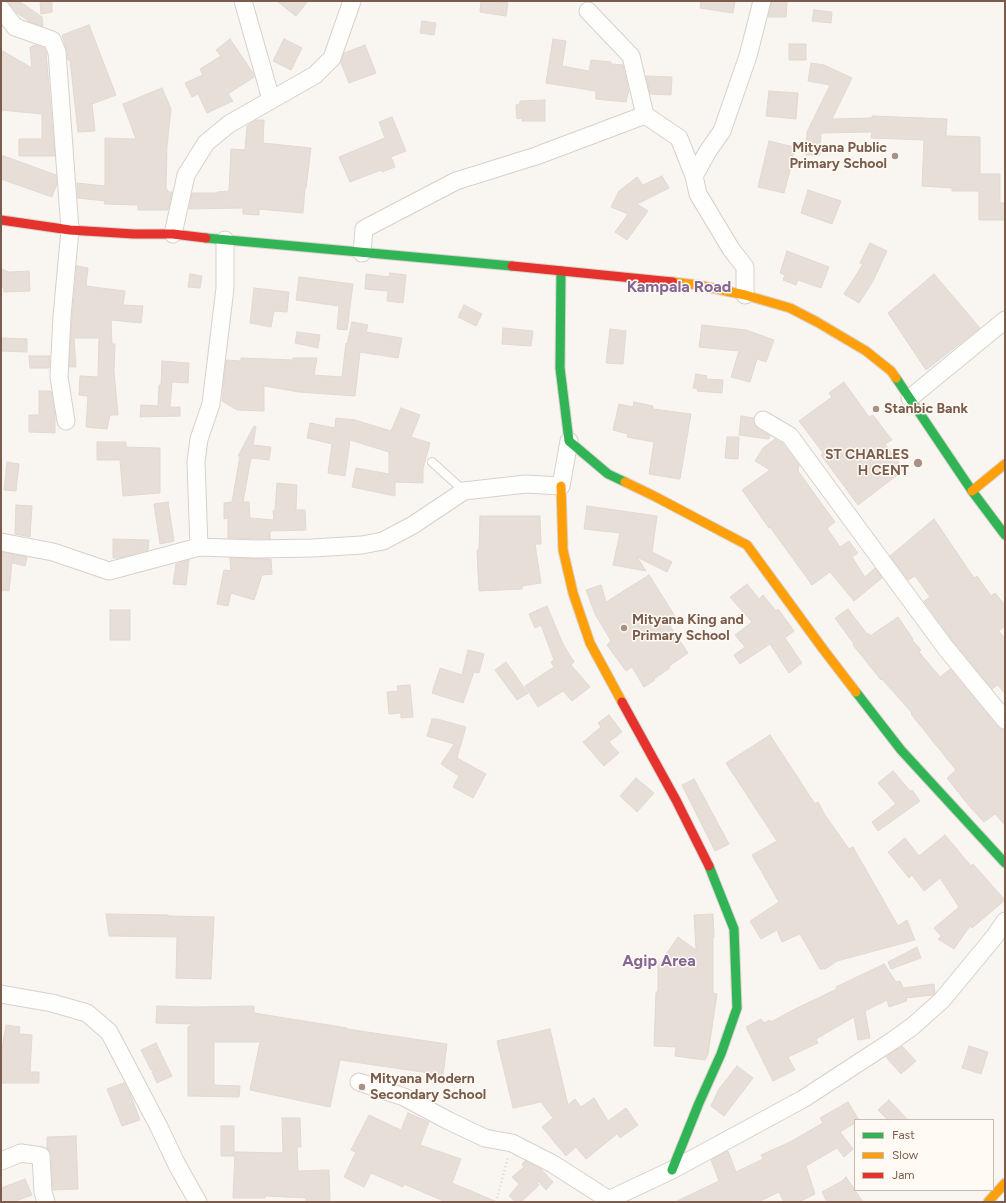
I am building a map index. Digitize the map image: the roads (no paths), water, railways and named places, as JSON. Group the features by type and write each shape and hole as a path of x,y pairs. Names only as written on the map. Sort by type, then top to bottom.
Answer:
{"street":[{"path":"243,1 271,99"},
{"path":"173,234 186,175 206,143 229,124 315,75 332,58 352,1"},
{"path":"694,176 708,151 722,131 748,56 762,1"},
{"path":"1,9 15,27 52,40 57,52 70,230 62,316 59,377 66,421"},
{"path":"588,12 631,56 644,115 679,138 694,176 698,194 731,249 745,267 745,295"},
{"path":"362,253 364,229 456,181 536,156 644,115"},
{"path":"1,220 70,230 134,234 173,234 698,285 745,295 790,308 866,351 891,371 972,490 1005,535"},
{"path":"199,547 196,462 199,439 211,404 225,288 225,240"},
{"path":"561,271 560,368 569,441 561,486 563,550 574,593 590,643 676,800 713,874 734,929 738,1008 721,1054 672,1170"},
{"path":"910,398 1005,320"},
{"path":"763,420 790,436 945,647 1005,720"},
{"path":"569,441 608,474 654,496 747,545 823,649 901,750 1005,863"},
{"path":"972,490 1005,464"},
{"path":"1,542 53,552 109,571 199,547 256,549 362,545 383,540 413,525 464,491 526,484 561,486"},
{"path":"360,1082 404,1097 485,1138 512,1143 553,1164 607,1201 672,1170 803,1099 892,1041 942,1000 995,936 1005,921"},
{"path":"1,994 52,1003 87,1013 109,1032 159,1127 177,1165 198,1202"},
{"path":"1,1161 21,1152 41,1156 43,1192 46,1202"},
{"path":"988,1202 1005,1183"}],"lane":[{"path":"432,462 464,491"}],"place":[{"name":"Mityana Public Primary School","path":"895,156"},
{"name":"Stanbic Bank","path":"876,409"},
{"name":"ST CHARLES H CENT","path":"918,463"},
{"name":"Mityana King and Primary School","path":"624,628"},
{"name":"Mityana Modern Secondary School","path":"362,1087"}],"district":[{"name":"Kampala Road","path":"679,287"},
{"name":"Agip Area","path":"659,961"}]}
